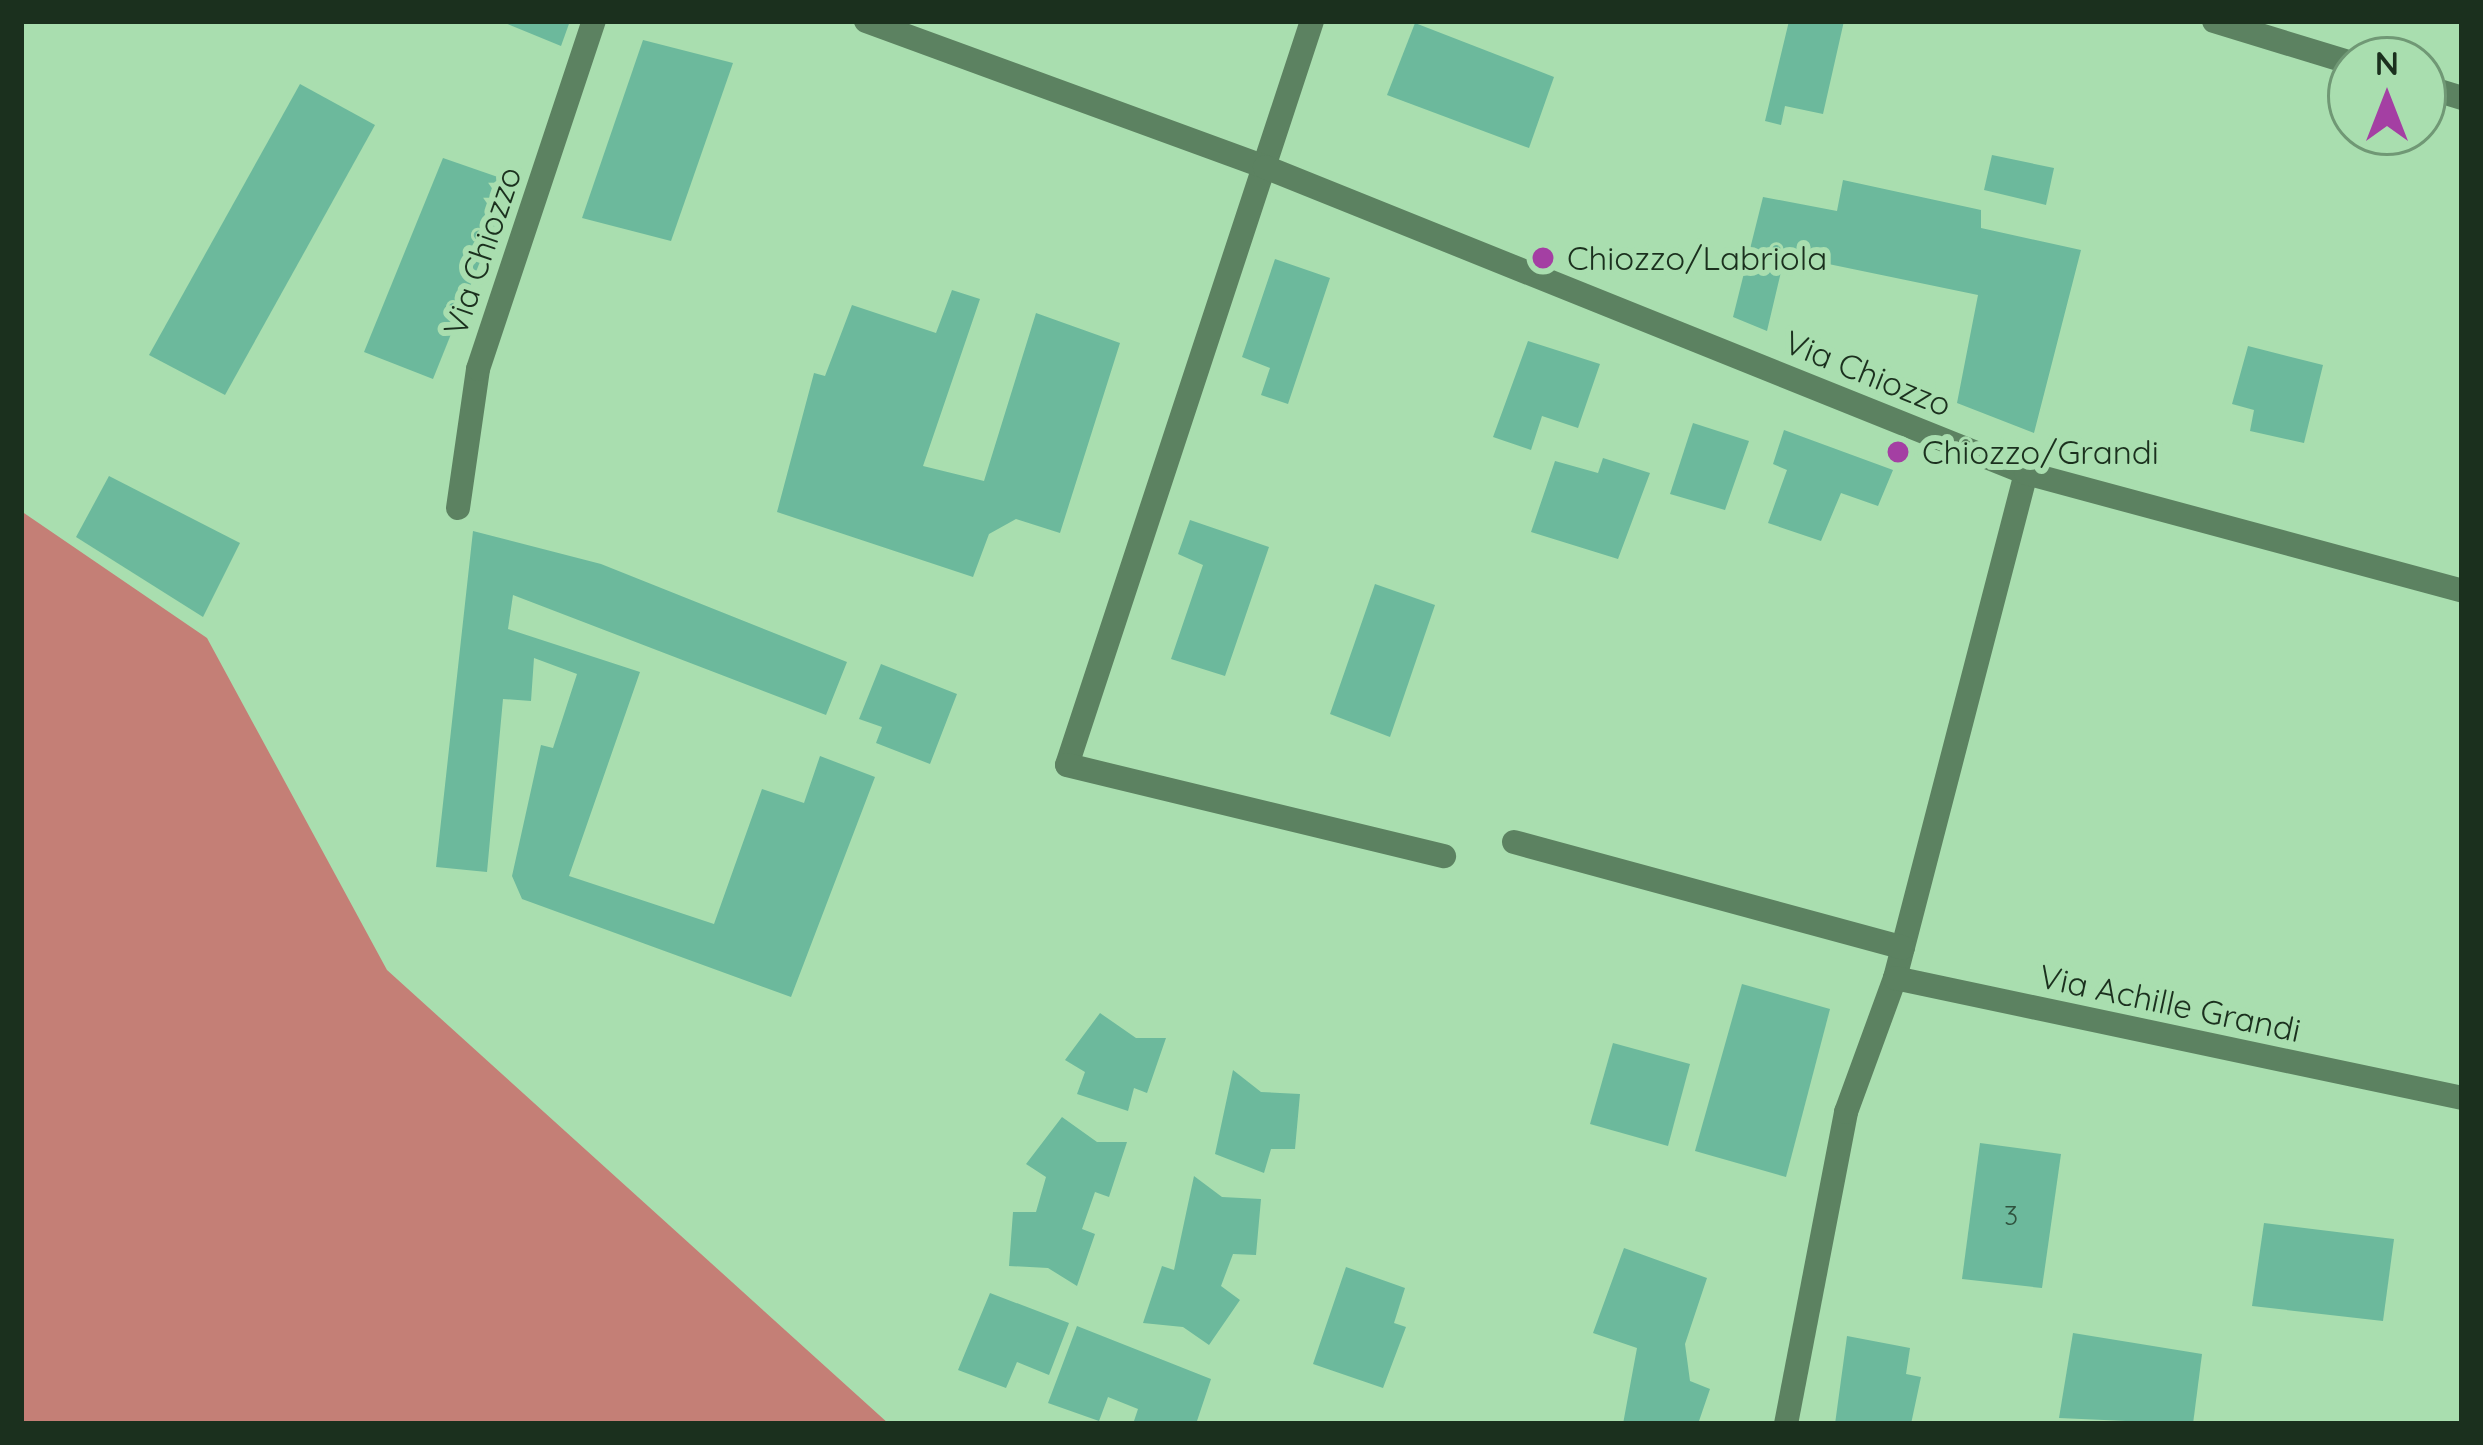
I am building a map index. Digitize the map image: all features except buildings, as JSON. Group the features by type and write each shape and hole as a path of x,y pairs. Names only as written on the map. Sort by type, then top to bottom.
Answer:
{"street":[{"name":"Via Chiozzo","path":"458,508 478,369 594,21"},
{"name":"Via Chiozzo","path":"866,21 1265,167 2026,473 2462,591"},
{"path":"1312,21 1067,765 1444,856"},
{"path":"2228,23 2327,56"},
{"path":"1786,1424 1846,1112 1895,978 2026,473"},
{"path":"1514,842 1903,948"},
{"name":"Via Achille Grandi","path":"1895,978 2462,1098"}],"shaded area":[{"path":"21,511 207,638 387,970 889,1424 21,1424"}],"place":[{"name":"Chiozzo/Labriola","path":"1543,258"},
{"name":"Chiozzo/Grandi","path":"1898,452"}]}
